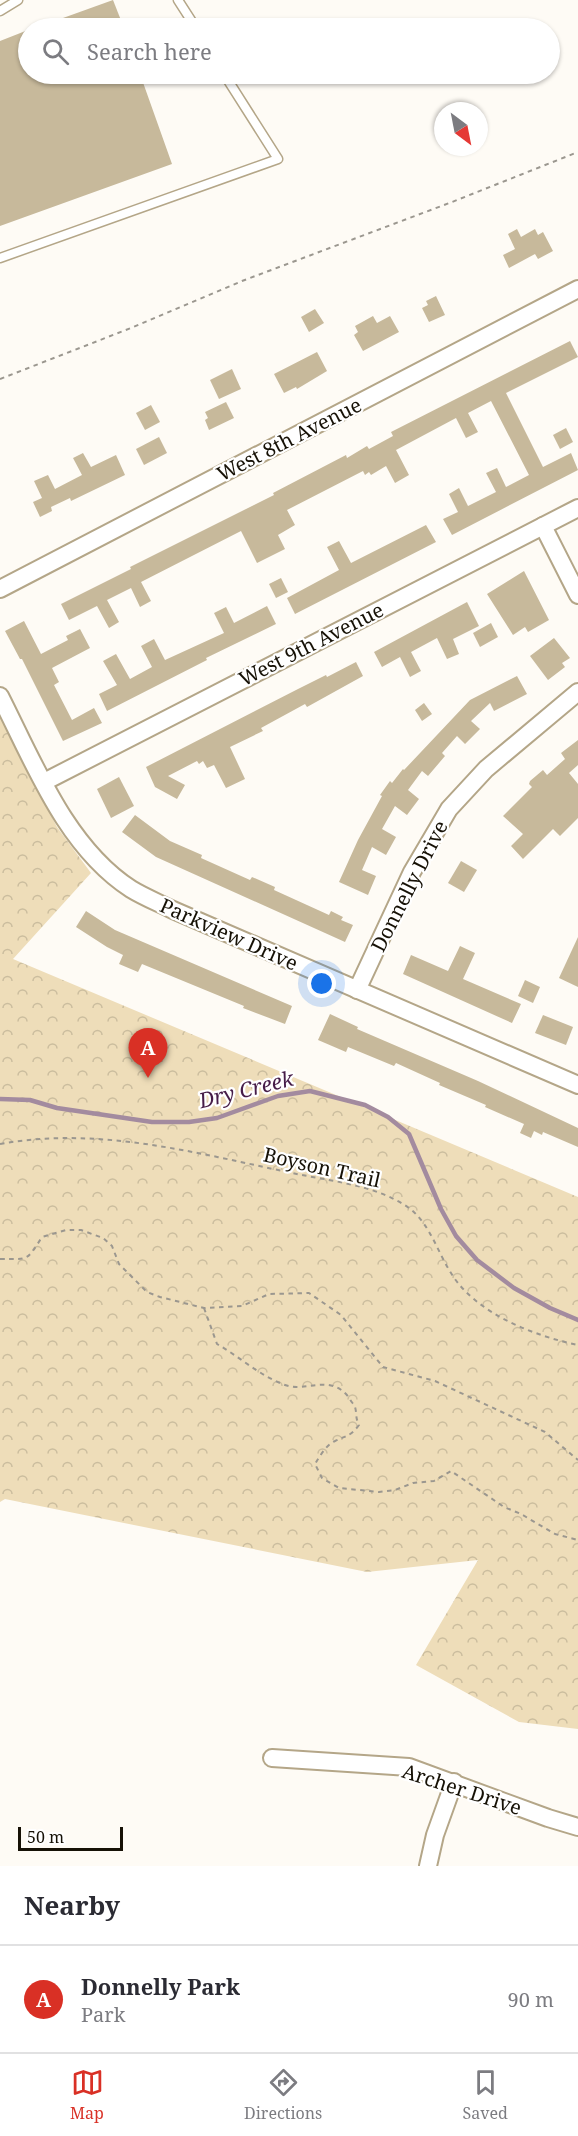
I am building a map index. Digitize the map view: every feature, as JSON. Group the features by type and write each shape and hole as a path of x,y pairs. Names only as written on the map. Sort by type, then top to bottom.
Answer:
{"street":[{"name":"West 8th Avenue","path":"0,589 578,289"},
{"name":"West 9th Avenue","path":"44,782 578,508"},
{"path":"543,526 578,595"},
{"name":"Donnelly Drive","path":"357,990 412,872 449,809 486,769 578,692"},
{"name":"Parkview Drive","path":"0,696 73,834 101,865 131,889 173,910 577,1083"},
{"name":"Archer Drive","path":"272,1758 409,1767 578,1827"},
{"path":"428,1866 435,1834 454,1782"}],"lane":[{"path":"1,9 18,0"},
{"path":"178,0 190,18"},
{"path":"0,258 278,159 230,84"}],"path":[{"path":"0,379 131,328 242,281 578,152"},
{"name":"Boyson Trail","path":"0,1144 22,1140 89,1137 165,1146 347,1184 385,1195 419,1216 452,1276 465,1291 485,1306 528,1331 549,1340 578,1345"},
{"path":"0,1259 25,1259 30,1257 42,1237 66,1230 81,1230 103,1238 111,1246 119,1264 147,1292 160,1297 204,1308 242,1306 269,1294 309,1293 341,1315 383,1367 435,1381 545,1432 578,1460"},
{"path":"204,1308 217,1344 243,1359 260,1373 288,1386 328,1385 344,1391 355,1407 355,1416 359,1425 351,1435 332,1442 320,1456 315,1464 322,1478 339,1488 380,1492 395,1490 414,1483 434,1481 451,1471 504,1507 555,1534 578,1540"}],"green space":[{"path":"0,716 57,827 91,873 13,959 578,1197 578,1729 519,1722 416,1665 478,1560 367,1572 5,1499 0,1502"}],"building":[{"path":"113,0 120,18 63,18"},
{"path":"18,34 18,84 144,84 172,164 0,226 0,41"},
{"path":"517,229 521,237 535,229 538,235 543,232 553,251 538,259 535,254 509,268 503,255 515,249 508,234"},
{"path":"436,296 445,315 429,322 422,308 428,305 426,301"},
{"path":"315,309 324,323 309,332 301,317"},
{"path":"373,316 377,323 390,316 399,332 363,351 354,335 358,332 355,326"},
{"path":"570,341 578,357 506,393 543,467 571,453 578,470 452,535 443,519 458,512 449,494 459,488 468,506 496,492 486,473 497,468 506,487 529,475 491,401 468,413 478,432 466,438 456,418 396,450 409,475 395,483 386,466 371,475 369,472 365,475 363,471 287,510 295,525 278,535 285,549 257,563 241,531 141,582 151,601 140,607 131,588 107,600 119,622 109,628 97,606 69,620 61,604 274,495 273,493 346,455 347,458 367,446 369,449 393,436 391,432"},
{"path":"317,352 327,371 297,389 296,387 284,393 274,374"},
{"path":"232,369 241,389 219,399 210,380"},
{"path":"226,402 234,418 209,430 205,412"},
{"path":"151,405 160,422 145,430 136,413"},
{"path":"566,428 573,442 560,449 553,435"},
{"path":"159,437 167,453 144,465 136,449"},
{"path":"83,453 91,467 116,455 125,475 71,501 70,498 51,507 52,511 40,517 33,502 42,498 34,481 48,475 55,489 82,475 73,458"},
{"path":"426,525 436,542 295,614 287,598 339,570 327,547 339,541 351,563"},
{"path":"524,571 549,620 528,632 525,627 513,635 487,594"},
{"path":"281,578 288,592 276,598 269,584"},
{"path":"467,602 479,626 453,639 459,654 447,659 437,638 411,652 421,671 410,677 400,657 382,667 374,652"},
{"path":"267,606 276,624 206,658 207,660 107,711 99,694 117,685 103,661 116,654 130,679 152,667 141,646 154,639 165,660 224,633 214,613 226,607 234,623"},
{"path":"24,621 41,654 68,640 66,636 80,629 90,648 52,668 59,682 54,685 72,720 94,708 102,723 63,741 22,659 5,631"},
{"path":"491,623 498,637 480,647 473,633"},
{"path":"554,638 570,658 562,663 565,667 548,680 530,656"},
{"path":"356,662 363,676 307,707 305,704 261,728 263,731 230,747 245,779 226,788 214,765 207,768 203,761 199,764 197,761 168,776 185,785 177,799 155,787 146,767"},
{"path":"517,676 527,694 494,711 490,703 471,721 480,729 465,744 457,736 442,753 445,756 428,776 422,771 408,790 419,799 407,815 395,806 382,829 396,837 386,855 372,847 362,870 376,876 368,895 339,882 382,796 380,795 390,781 392,783 470,700"},
{"path":"424,703 432,714 422,721 415,710"},
{"path":"578,740 578,765 569,773 578,784 578,818 560,836 553,829 523,859 511,846 523,834 503,816 532,787 529,784 530,781 543,770 547,775 565,759 561,753"},
{"path":"119,777 134,806 111,818 97,789"},
{"path":"135,815 170,841 202,855 201,858 250,880 252,877 275,887 274,890 329,915 331,911 343,917 341,920 353,925 345,942 156,857 122,832"},
{"path":"461,861 477,870 464,892 448,883"},
{"path":"86,911 115,930 292,1006 285,1024 142,964 138,972 119,964 123,955 76,927"},
{"path":"578,937 578,987 559,978"},
{"path":"460,946 475,953 463,979 521,1004 512,1023 403,974 411,955 448,971"},
{"path":"525,980 540,987 533,1003 518,996"},
{"path":"330,1014 358,1027 357,1029 478,1081 578,1128 578,1147 543,1132 542,1135 534,1131 531,1138 520,1133 524,1124 439,1085 440,1083 396,1063 394,1066 348,1047 346,1052 318,1040"},
{"path":"543,1015 573,1027 566,1045 535,1033"}],"waterway":[{"name":"Dry Creek","path":"0,1099 30,1100 57,1108 152,1122 189,1122 217,1118 278,1096 310,1091 365,1105 388,1117 409,1134 441,1209 456,1236 477,1260 514,1288 578,1320"}],"place":[{"name":"Donnelly Park","path":"148,1078"}]}
